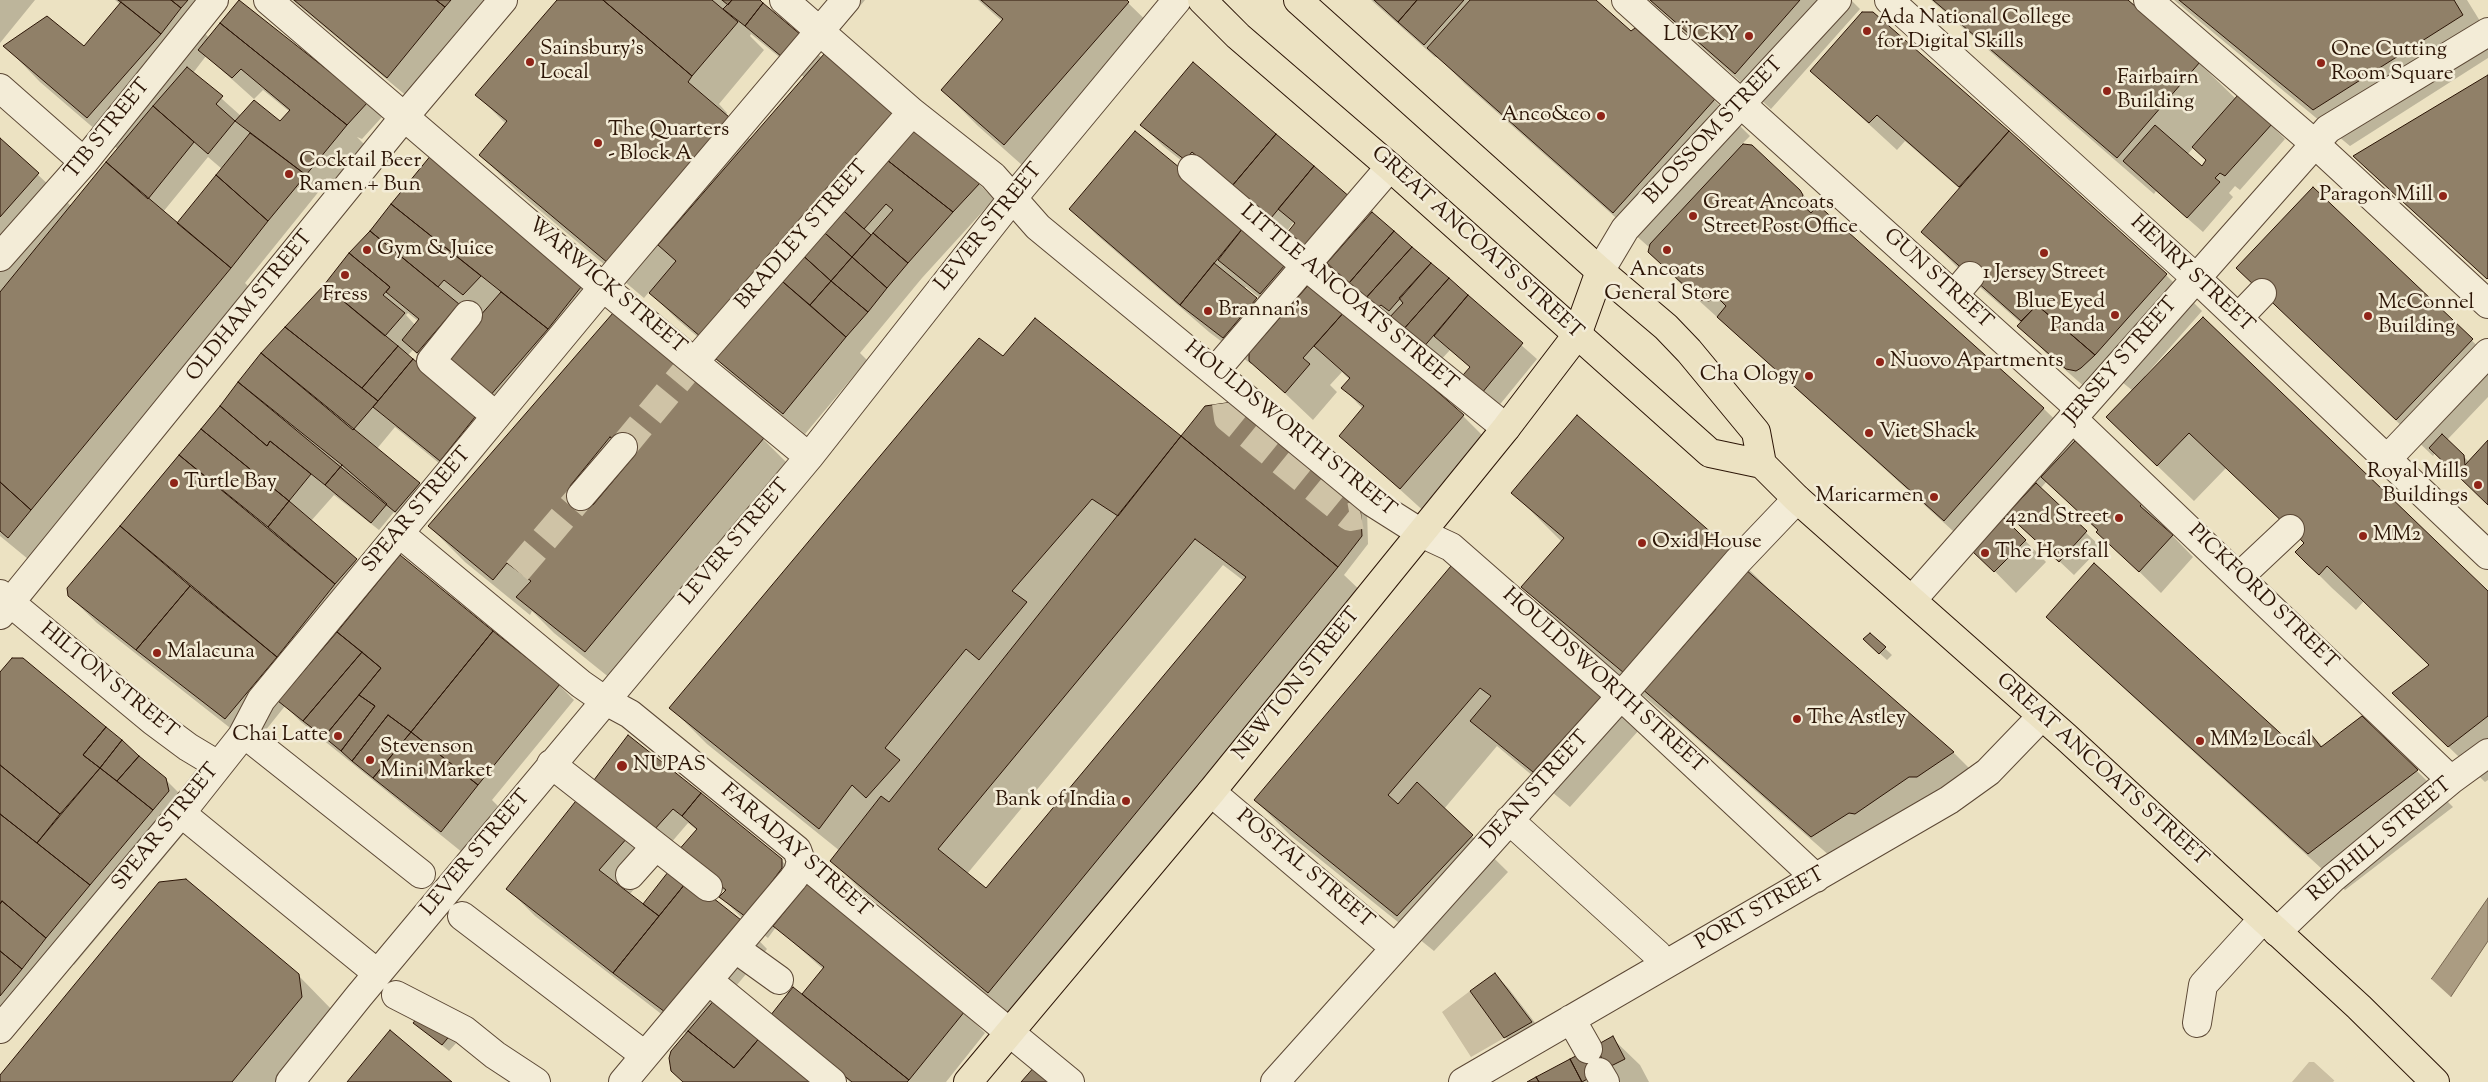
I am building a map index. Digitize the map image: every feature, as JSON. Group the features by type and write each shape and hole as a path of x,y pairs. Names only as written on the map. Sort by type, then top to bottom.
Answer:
{"main road":[{"name":"GREAT ANCOATS STREET","path":"1202,0 1238,36 1390,167 1710,452 1762,464 1797,499 2042,716 2360,1007 2435,1082"},
{"path":"1298,0 1600,271 1666,327 1726,394 1756,432 1762,464"},
{"name":"NEWTON STREET","path":"968,1082 1211,792 1506,428 1577,335 1600,271"}],"street":[{"name":"TIB STREET","path":"0,257 84,162 214,0"},
{"name":"WARWICK STREET","path":"268,0 603,287 809,457"},
{"name":"OLDHAM STREET","path":"4,603 405,116 503,0"},
{"name":"HOULDSWORTH STREET","path":"784,0 912,112 992,176 1038,227 1373,513 1451,548 1621,696 1816,878"},
{"name":"SPEAR STREET","path":"0,1029 181,812 242,736 262,700 399,533 603,287 846,0"},
{"name":"LEVER STREET","path":"290,1082 604,700 809,457 1012,199 1177,0"},
{"name":"GUN STREET","path":"1626,0 1746,108 1962,286 2076,413"},
{"name":"BLOSSOM STREET","path":"1600,271 1625,229 1746,108 1837,0"},
{"name":"HENRY STREET","path":"1889,0 2196,278 2488,555"},
{"path":"2148,0 2315,144 2488,304"},
{"name":"JERSEY STREET","path":"1912,600 2328,130 2488,32"},
{"path":"0,88 84,162"},
{"name":"BRADLEY STREET","path":"695,361 912,112"},
{"path":"1222,384 1304,265 1390,167"},
{"name":"LITTLE ANCOATS STREET","path":"1192,169 1304,265 1506,428"},
{"path":"2238,318 2262,294"},
{"path":"468,315 431,361 496,416"},
{"path":"2387,459 2431,398 2488,353"},
{"name":"PICKFORD STREET","path":"2076,413 2240,576 2451,780"},
{"path":"581,496 623,447"},
{"name":"DEAN STREET","path":"1275,1082 1621,696 1738,561 1797,499"},
{"path":"2240,576 2290,529"},
{"name":"FARADAY STREET","path":"399,533 604,700 630,714 797,850 801,861 1070,1082"},
{"name":"HILTON STREET","path":"4,603 153,721 188,747 218,765"},
{"name":"PORT STREET","path":"1464,1082 1949,800 1988,772 2042,716"},
{"path":"252,740 421,874"},
{"name":"REDHILL STREET","path":"2196,1023 2203,985 2270,925 2333,878 2451,780 2488,753"},
{"path":"551,764 655,847 708,886"},
{"name":"POSTAL STREET","path":"1211,792 1395,948"},
{"path":"181,812 377,974"},
{"path":"1509,820 1657,954 1664,965"},
{"path":"630,876 655,847"},
{"path":"623,1082 709,982 793,879 801,861"},
{"path":"462,916 649,1059"},
{"path":"736,949 779,980"},
{"path":"709,982 832,1082"},
{"path":"396,995 464,1030 495,1055 536,1082"},
{"path":"1571,1019 1597,1068"}],"shaded area":[{"path":"2488,898 2488,941 2450,998 2336,1082 2432,978"},
{"path":"1470,991 1504,1038 1471,1057 1442,1012"},
{"path":"2309,1062 2314,1062 2336,1082 2292,1082"}],"pier":[{"path":"2429,977 2452,998 2382,1082 2333,1082"}],"building":[{"path":"118,0 171,0 181,8 161,34"},
{"path":"171,0 188,0 181,8"},
{"path":"239,0 368,102 347,125 220,23"},
{"path":"294,0 436,0 445,7 387,78"},
{"path":"436,0 451,0 445,7"},
{"name":"The Quarters - Block A","path":"557,0 603,0 692,76 688,82 729,117 608,263 479,155 507,121 475,95"},
{"path":"603,0 712,0 738,22 692,76"},
{"path":"722,0 732,0 728,5"},
{"path":"732,0 760,0 763,3 745,26 723,9"},
{"path":"981,0 1127,0 1129,2 1004,145 941,90 1003,19"},
{"path":"1374,0 1417,0 1398,22"},
{"path":"1417,0 1464,0 1424,45 1398,22"},
{"name":"Anco&co","path":"1470,0 1596,0 1631,31 1635,28 1715,99 1613,213 1427,48"},
{"path":"1650,0 1800,0 1735,74"},
{"name":"Fairbairn Building","path":"1933,0 2128,0 2200,62 2117,158"},
{"name":"One Cutting Room Square","path":"2179,0 2454,0 2463,15 2313,110"},
{"path":"121,2 161,34 87,118 3,46 47,16 84,46"},
{"path":"763,3 801,35 782,57 745,26"},
{"path":"1862,12 1873,12 2009,131 1959,187 1877,115 1869,123 1810,71"},
{"path":"220,23 347,125 306,175 235,121 254,100 280,121 290,110 241,69 232,78 198,50"},
{"path":"824,54 894,113 701,337 649,293 676,261 658,245"},
{"path":"1193,62 1276,134 1232,186 1192,152 1185,160 1140,125"},
{"path":"187,67 223,96 216,104 235,121 208,154 153,106"},
{"name":"Paragon Mill","path":"2488,75 2488,278 2487,279 2353,156"},
{"path":"2238,95 2272,124 2225,176 2220,173 2215,178 2220,182 2187,218 2123,161 2155,125 2202,166 2206,160 2192,147"},
{"path":"153,106 194,142 148,199 106,162"},
{"path":"909,126 980,183 953,212 882,156"},
{"path":"1135,131 1247,223 1180,305 1069,209"},
{"name":"1 Jersey Street","path":"2009,131 2167,274 2095,355 2037,305 2021,321 1921,232"},
{"path":"250,133 306,175 268,221 216,175"},
{"path":"1276,134 1314,166 1271,218 1232,186"},
{"path":"0,138 39,173 0,217"},
{"name":"Nuovo Apartments","path":"1743,144 1752,145 1800,190 1803,195 1800,203 1811,213 1818,205 2044,408 1944,521 1717,317 1726,306 1721,301 1715,297 1709,301 1700,300 1648,252 1650,244"},
{"path":"432,154 585,282 548,329 391,204"},
{"path":"882,156 953,212 908,263 873,233 893,210 886,204 864,229 837,205"},
{"path":"106,162 231,268 31,510 0,482 0,292"},
{"path":"1314,166 1351,198 1306,250 1287,233 1295,223 1278,209"},
{"path":"216,175 268,221 231,268 177,223"},
{"name":"McConnel Building","path":"2313,187 2473,339 2396,420 2236,268"},
{"path":"391,204 481,276 463,295 444,280 438,287 370,231"},
{"path":"837,205 871,235 852,257 818,227"},
{"path":"1372,212 1394,231 1349,283 1327,263"},
{"path":"1247,223 1291,258 1260,294 1218,260"},
{"path":"818,227 852,257 831,281 798,251"},
{"path":"370,231 459,304 417,353 402,340 419,319 386,292 390,287 349,253"},
{"path":"1394,231 1412,247 1365,299 1349,283"},
{"path":"873,233 908,263 887,288 852,257"},
{"path":"1412,247 1431,263 1389,311 1381,305 1376,309 1365,299"},
{"path":"798,251 831,281 810,305 776,276"},
{"path":"349,253 390,287 383,295 405,313 385,336 324,285"},
{"path":"852,257 887,288 868,312 831,281"},
{"path":"1214,263 1257,298 1223,338 1180,305"},
{"path":"1431,263 1449,278 1402,331 1388,319 1403,303 1399,298"},
{"path":"776,276 846,337 783,414 710,354"},
{"path":"1449,278 1468,295 1422,349 1402,331"},
{"path":"831,281 868,312 846,337 810,305"},
{"path":"1312,281 1345,311 1303,358 1310,364 1285,393 1249,361 1249,353"},
{"path":"324,285 398,346 362,388 285,327"},
{"path":"501,292 548,329 489,397 443,358"},
{"path":"1468,295 1523,343 1477,399 1457,382 1470,367 1434,336"},
{"path":"2037,305 2095,355 2081,368 2076,371 2066,369 2017,326"},
{"path":"1345,311 1464,415 1400,489 1339,436 1364,406 1341,388 1350,378 1314,346"},
{"path":"613,313 764,438 585,652 516,597 531,581 507,563 493,580 428,526","holes":["610,437 634,456 593,505 570,486"]},
{"name":"MM2","path":"2203,317 2488,591 2488,716 2448,747 2392,693 2429,665 2327,566 2319,575 2306,563 2295,552 2304,543 2290,529 2189,433 2157,466 2106,417"},
{"path":"1035,318 1181,436 1118,516 1092,499 1012,591 1027,602 979,660 966,649 885,748 900,760 866,798 852,785 819,829 669,708 979,338 1003,356"},
{"path":"285,327 378,401 353,430 261,353"},
{"path":"398,346 413,359 378,401 362,388"},
{"path":"261,353 420,483 395,512 238,382"},
{"path":"413,359 479,412 440,461 373,407"},
{"path":"238,382 342,465 325,485 270,441 267,446 220,406"},
{"path":"1240,401 1360,501 1362,536 1338,567 1181,436 1205,406"},
{"path":"220,406 267,446 270,441 311,474 289,501 201,429"},
{"name":"Oxid House","path":"1577,415 1730,549 1624,673 1521,587 1564,538 1511,493"},
{"path":"201,429 289,501 268,527 179,455"},
{"name":"Royal Mills Buildings","path":"2442,434 2464,455 2465,465 2488,440 2488,505 2429,448"},
{"path":"1181,436 1338,567 988,993 830,861 881,796 889,802","holes":["1195,539 1246,577 986,888 938,849"]},
{"name":"42nd Street","path":"2075,441 2143,503 2140,506 2173,535 2139,572 2096,532 2098,530 2041,477"},
{"path":"179,455 335,584 277,657 120,526"},
{"path":"342,465 387,504 371,523 325,485"},
{"path":"0,482 31,510 8,538 0,531"},
{"path":"2036,483 2087,531 2059,562 2007,514"},
{"path":"289,501 357,559 335,584 268,527"},
{"path":"2004,518 2026,540 1994,572 1972,551"},
{"path":"120,526 190,586 136,650 68,596 67,588"},
{"path":"400,555 493,631 411,732 388,715 352,761 341,751 375,706 359,695 381,668 337,632"},
{"path":"2094,563 2290,742 2307,729 2321,747 2362,716 2418,770 2308,854 2046,617"},
{"path":"1451,566 1604,694 1533,772 1470,721 1491,696 1480,688 1388,795 1398,804 1417,782 1473,835 1397,916 1254,800"},
{"name":"The Astley","path":"1745,569 1954,752 1917,777 1909,777 1855,814 1849,813 1811,837 1640,687 1674,649 1678,652 1716,609 1713,605"},
{"path":"190,586 277,657 225,719 136,650"},
{"path":"493,631 560,684 478,785 411,732"},
{"path":"337,632 362,652 303,721 278,701"},
{"path":"1870,633 1886,647 1879,654 1863,639"},
{"path":"362,652 381,668 324,737 303,721"},
{"path":"12,658 23,658 106,727 83,755 100,768 60,814 0,765 0,672"},
{"path":"359,695 375,706 341,751 324,737"},
{"path":"388,715 411,732 373,778 352,761"},
{"path":"106,727 122,740 100,768 83,755"},
{"path":"411,732 478,785 441,832 373,778"},
{"path":"628,735 701,793 682,816 673,809 654,830 591,784"},
{"path":"122,740 139,756 117,781 100,768"},
{"path":"139,756 166,778 169,791 153,810 117,781"},
{"path":"0,765 60,814 37,843 0,814"},
{"path":"100,768 153,810 90,885 37,843"},
{"path":"701,793 782,859 782,868 746,917 719,897 726,890 677,852 697,829 682,816"},
{"path":"579,797 628,837 599,870 659,916 613,973 506,889"},
{"path":"0,814 90,885 46,938 2,901 0,904"},
{"path":"672,867 689,879 659,916 643,904"},
{"path":"186,879 299,974 302,997 232,1082 0,1082 0,1075 159,882"},
{"path":"689,879 741,920 665,1012 613,973"},
{"path":"807,884 965,1011 909,1080 802,994 824,967 773,926"},
{"path":"2,901 46,938 22,969 0,951 0,904"},
{"path":"0,951 22,969 0,996"},
{"path":"1495,973 1532,1022 1504,1038 1470,991"},
{"path":"793,987 909,1080 907,1082 852,1082 770,1016"},
{"path":"716,998 762,1035 734,1068 688,1031"},
{"path":"423,1011 452,1033 442,1045 413,1023"},
{"path":"390,1030 452,1082 347,1082"},
{"path":"688,1031 734,1068 762,1035 818,1082 683,1082 671,1071 669,1058 671,1051"},
{"path":"1613,1036 1625,1059 1607,1068 1595,1046"},
{"path":"1595,1046 1607,1068 1582,1082 1570,1059"},
{"path":"1570,1059 1582,1082 1539,1082 1536,1077"},
{"path":"1036,1065 1057,1082 1021,1082"},
{"path":"1536,1077 1539,1082 1527,1082"}],"tunnel":[{"path":"623,447 685,372"},
{"path":"1226,403 1228,418 1350,517 1361,515"},
{"path":"517,571 581,496"}],"place":[{"name":"Ada National College for Digital Skills","path":"1867,31"},
{"name":"LÜCKY","path":"1749,36"},
{"name":"Sainsbury's Local","path":"530,62"},
{"name":"One Cutting Room Square","path":"2321,63"},
{"name":"Fairbairn Building","path":"2107,91"},
{"name":"Anco&co","path":"1601,116"},
{"name":"The Quarters - Block A","path":"598,143"},
{"name":"Cocktail Beer Ramen + Bun","path":"289,174"},
{"name":"Paragon Mill","path":"2443,196"},
{"name":"Great Ancoats Street Post Office","path":"1693,216"},
{"name":"Gym & Juice","path":"367,250"},
{"name":"Ancoats General Store","path":"1667,250"},
{"name":"1 Jersey Street","path":"2044,253"},
{"name":"Fress","path":"345,275"},
{"name":"Brannan's","path":"1208,311"},
{"name":"Blue Eyed Panda","path":"2115,315"},
{"name":"McConnel Building","path":"2368,316"},
{"name":"Nuovo Apartments","path":"1880,362"},
{"name":"Cha Ology","path":"1809,376"},
{"name":"Viet Shack","path":"1869,433"},
{"name":"Turtle Bay","path":"174,483"},
{"name":"Royal Mills Buildings","path":"2478,485"},
{"name":"Maricarmen","path":"1934,497"},
{"name":"42nd Street","path":"2119,518"},
{"name":"MM2","path":"2363,536"},
{"name":"Oxid House","path":"1642,543"},
{"name":"The Horsfall","path":"1985,553"},
{"name":"Malacuna","path":"157,653"},
{"name":"The Astley","path":"1797,719"},
{"name":"Chai Latte","path":"338,736"},
{"name":"MM2 Local","path":"2200,741"},
{"name":"Stevenson Mini Market","path":"370,760"},
{"name":"NUPAS","path":"622,766"},
{"name":"Bank of India","path":"1126,801"}]}
